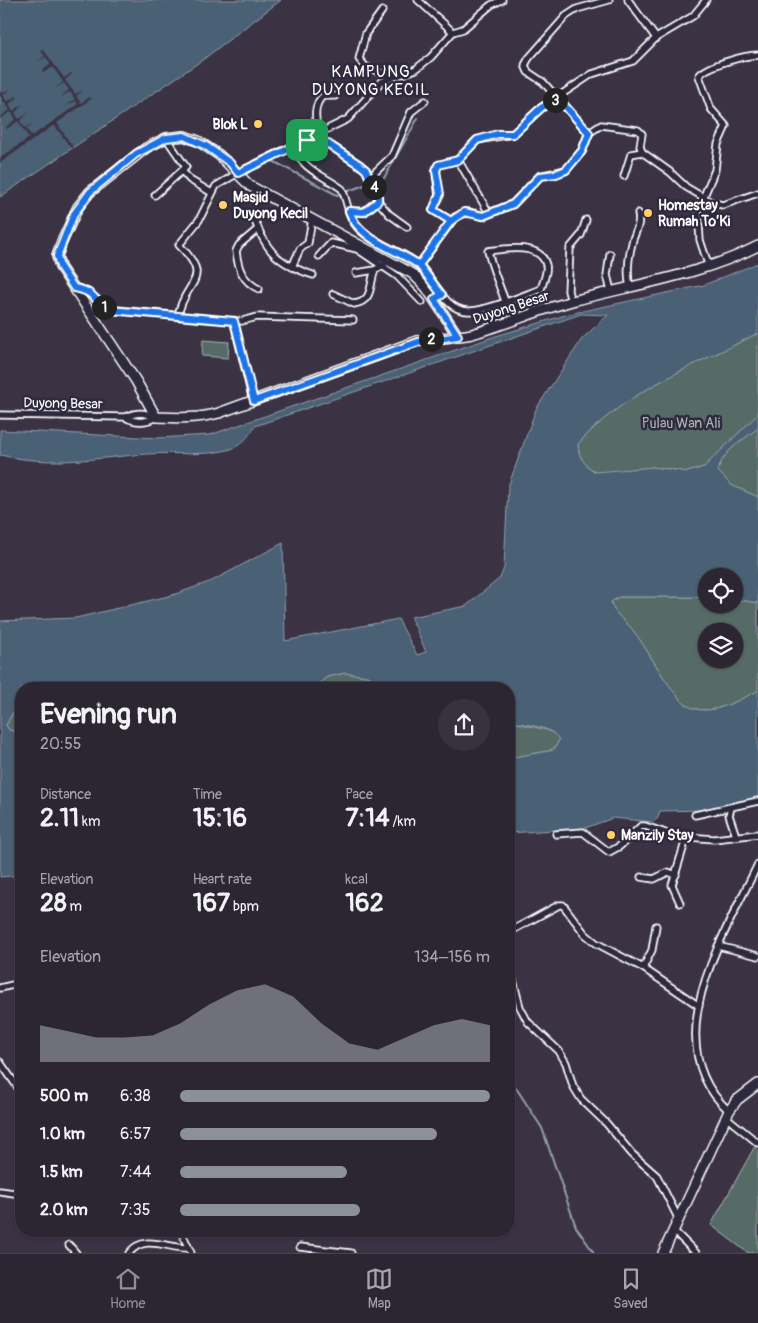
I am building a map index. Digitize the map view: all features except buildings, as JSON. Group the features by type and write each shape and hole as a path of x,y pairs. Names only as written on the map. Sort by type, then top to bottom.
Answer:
{"street":[{"path":"418,0 453,32"},
{"path":"178,316 182,301 196,278 193,259 179,244 199,220 216,186 352,116 381,82 390,77 416,70 453,32 463,29 491,5 502,0"},
{"path":"589,133 543,82 528,72 525,65 566,16 577,9 609,0"},
{"path":"628,0 656,38"},
{"path":"451,221 433,210 440,194 436,171 441,164 458,160 477,140 498,134 513,134 541,108 592,74 634,61 656,38 693,16 706,0"},
{"path":"382,11 366,33 359,59 365,66 390,77"},
{"path":"709,267 698,227 698,210 704,199 716,164 718,144 726,126 711,109 700,81 700,74 744,56 758,55"},
{"path":"318,134 315,115 318,102 323,96 335,96"},
{"path":"371,180 392,156 411,112 425,101"},
{"path":"419,265 451,221 464,212 483,216 513,204 540,176 556,174 566,170 582,151 589,133 601,125 635,128 642,134 640,146 642,152 704,199 723,206 758,194"},
{"path":"156,417 136,381 60,267 57,256 78,206 94,188 124,163 146,148 166,138 184,136 198,141 230,163 250,186 312,219 386,263 420,280 438,297 456,308 470,312 504,301 541,289 546,264 540,256 530,251 513,248 488,251 492,272 496,277 504,301"},
{"path":"154,195 170,180 183,172 186,164 166,138"},
{"path":"307,140 334,147 360,165 371,180 378,201 389,214 407,227"},
{"path":"294,146 298,156 307,168 343,193 349,211 360,230 419,265 458,336"},
{"path":"624,176 631,154 642,152"},
{"path":"458,160 489,213"},
{"path":"183,172 190,180 212,193"},
{"path":"349,211 364,212 378,201"},
{"path":"252,213 258,229 274,256 292,267 313,275"},
{"path":"630,286 628,269 632,246 639,226 638,213"},
{"path":"292,267 300,249 308,243 312,219"},
{"path":"571,301 568,291 570,248 578,241 586,220"},
{"path":"258,229 239,245 236,251 244,278 250,285 258,289"},
{"path":"319,256 331,243 358,247"},
{"name":"Duyong Besar","path":"0,415 125,417 133,422 149,422 156,417 202,418 418,342 488,329 571,301 709,267 758,246"},
{"path":"610,254 607,275 611,291"},
{"path":"356,274 375,270 386,263"},
{"path":"386,263 422,302"},
{"path":"334,294 354,304 364,301 370,293 375,270"},
{"path":"74,288 89,291 104,307 111,310 234,321 257,317 353,320"},
{"path":"234,321 254,401"},
{"path":"695,815 758,801"},
{"path":"731,808 728,815 736,836"},
{"path":"556,834 583,832 600,843 609,852 620,846 641,826 652,827 675,836 714,839 758,834"},
{"path":"680,904 672,888 684,840 687,836"},
{"path":"758,864 707,972 699,1006 695,1036 696,1058 701,1075 714,1098 727,1114 758,1143"},
{"path":"641,877 651,880 668,872 676,875"},
{"path":"515,929 559,905 563,905 585,934 643,968 669,988 699,1006"},
{"path":"643,968 652,950 656,926"},
{"path":"718,946 758,956"},
{"path":"0,988 15,984"},
{"path":"515,987 520,1007 528,1022 559,1051 581,1099 607,1124 632,1154 657,1176 679,1220"},
{"path":"0,1062 15,1083"},
{"path":"663,1253 727,1114 737,1100 758,1084"},
{"path":"0,1191 14,1193"},
{"path":"674,1231 696,1253"},
{"path":"184,1237 190,1250"},
{"path":"129,1253 140,1244 148,1242 190,1250"},
{"path":"69,1245 76,1253"},
{"path":"684,1253 688,1245"},
{"path":"300,1247 351,1253"}],"green space":[{"name":"Pulau Wan Ali","path":"758,333 758,414 704,467 688,472 653,467 603,473 588,467 580,455 578,444 618,408 663,380"},
{"path":"203,340 229,342 228,358 202,356"},
{"path":"758,428 758,497 731,485 718,471 728,452"},
{"path":"619,597 698,597 698,613 743,613 743,600 758,603 758,691 720,708 704,710 687,706 673,691 632,629 612,606 611,602"},
{"path":"345,673 367,676 383,682 321,682 327,677"},
{"path":"15,711 15,732 9,730 6,725"},
{"path":"515,722 547,730 557,735 559,739 557,745 549,751 515,757"},
{"path":"755,1146 758,1149 758,1253 748,1253 711,1225"}],"water":[{"path":"0,0 281,0 201,61 0,197"},
{"path":"758,263 758,333 686,368 640,394 618,408 578,444 579,453 583,461 596,472 653,467 688,472 704,467 758,414 758,428 728,452 718,471 731,485 758,497 758,603 743,600 743,568 698,568 698,597 619,597 611,602 617,613 638,637 673,691 687,706 704,710 720,708 758,691 758,799 704,810 660,811 658,818 653,822 613,818 585,828 515,833 515,757 554,750 559,740 544,728 515,722 515,682 383,682 367,676 345,673 327,677 321,682 15,682 15,711 6,725 9,730 15,732 15,876 0,877 0,621 76,618 173,595 212,581 283,543 285,641 398,619 417,655 426,652 411,617 466,606 500,578 504,568 508,487 536,409 582,339 608,315 581,314 255,426 242,443 231,449 221,451 200,454 147,454 56,461 20,459 0,455 0,430 157,438 210,435 496,336 569,314 704,285"}],"pier":[{"path":"43,49 64,78 72,74 65,80 75,94 84,90 76,96 81,103 90,97 91,99 57,123 73,147 71,148 54,125 0,163 0,158 29,138 18,121 7,129 6,127 16,119 11,112 0,119 10,110 0,96 0,91 2,93 11,89 3,95 7,102 16,96 17,98 9,104 13,111 23,104 15,113 19,119 29,113 20,121 25,128 34,122 26,129 32,136 78,104 76,101 67,105 75,99 70,92 60,97 69,90 64,83 54,89 63,82 53,67 43,73 42,71 51,64 46,57 38,61 45,56 41,51"}],"waterway":[{"path":"271,160 337,195 384,178 418,118"},
{"path":"515,1086 542,1128 576,1227 594,1253"}],"place":[{"name":"Blok L","path":"258,124"},
{"name":"Masjid Duyong Kecil","path":"223,205"},
{"name":"Homestay Rumah To’Ki","path":"648,213"},
{"name":"Manzily Stay","path":"611,835"}],"district":[{"name":"KAMPUNG DUYONG KECIL","path":"371,80"}],"route":[{"path":"307,140 238,173 230,163 198,141 184,136 166,138 136,154 99,183 84,198 78,206 57,256 57,262 74,288 89,291 104,307 111,310 234,321 254,401 418,342 458,336 434,299 442,295 419,265 451,221 455,217 464,212 483,216 513,204 523,196 540,176 556,174 566,170 582,151 589,133 578,123 558,98 546,104 526,120 513,134 498,134 481,138 474,141 458,160 438,165 436,171 440,194 433,210 451,221 437,242 419,265 368,237 351,218 349,211 364,212 378,201 378,196 366,170 334,147 307,140"}]}
